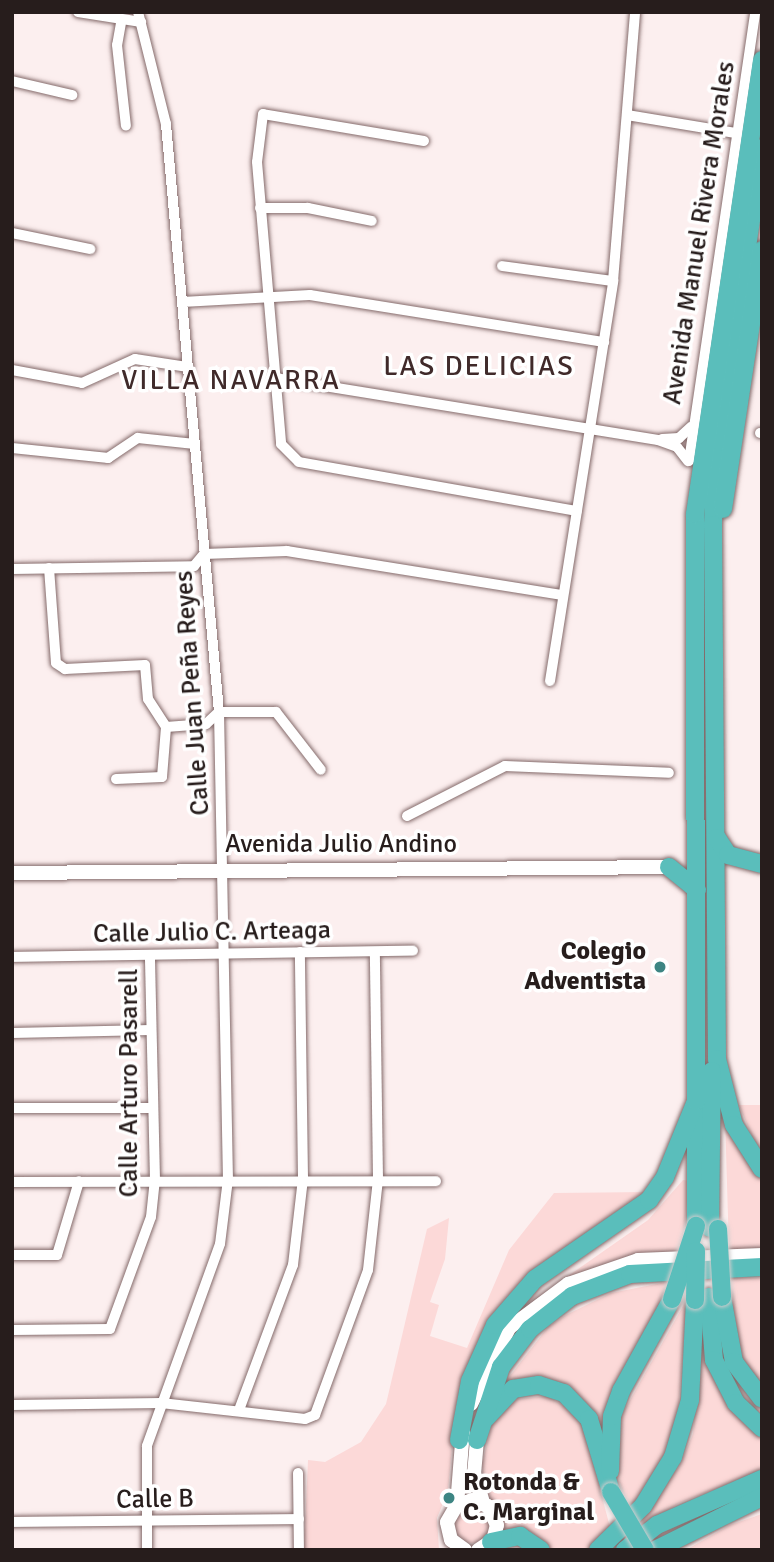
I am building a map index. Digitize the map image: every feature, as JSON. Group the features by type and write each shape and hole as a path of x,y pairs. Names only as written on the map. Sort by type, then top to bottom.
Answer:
{"highway":[{"path":"762,60 715,457 713,582 718,1059 734,1125 762,1169"},
{"path":"692,636 700,455 762,148"},
{"path":"713,582 762,250"},
{"path":"689,461 697,890 709,1298 714,1360 736,1403 762,1428"},
{"path":"716,837 728,855 762,864"},
{"path":"696,844 669,867 697,890"},
{"path":"717,886 739,869 762,864"},
{"path":"468,1440 470,1381 495,1325 535,1279 649,1200 670,1167 704,1101 717,910"},
{"path":"598,1550 643,1506 673,1457 690,1400 709,1298 708,1228"},
{"path":"611,1492 612,1416 708,1228"},
{"path":"725,1256 762,1257"},
{"path":"468,1440 501,1367 530,1329 572,1296 630,1274 762,1267"},
{"path":"709,1298 734,1362 762,1399"},
{"path":"468,1440 507,1393 530,1385 556,1388 584,1411 611,1492 645,1550"},
{"path":"625,1550 657,1525 762,1479"},
{"path":"655,1550 762,1497"},
{"path":"485,1546 520,1536 541,1550"}],"street":[{"path":"78,12 121,23 140,17"},
{"path":"550,681 613,281 635,12"},
{"name":"Avenida Manuel Rivera Morales","path":"689,461 692,426 755,12"},
{"name":"Calle Juan Peña Reyes","path":"140,17 166,124 219,712 225,870 228,1179 220,1244 146,1447 146,1550"},
{"path":"121,23 117,45 125,126"},
{"path":"12,81 72,96"},
{"path":"424,141 263,114 260,208 281,444 299,462 577,512"},
{"path":"627,115 736,133"},
{"path":"260,208 308,208 372,220"},
{"path":"12,233 90,249"},
{"path":"502,267 613,281"},
{"path":"183,302 267,294 310,295 604,342"},
{"path":"12,370 82,383 135,359 188,367"},
{"path":"275,377 658,440 677,447 689,461"},
{"path":"658,440 679,438 692,426"},
{"path":"12,448 107,458 138,438 195,444"},
{"path":"12,569 194,566 204,554 288,551 563,595"},
{"path":"49,568 51,657 65,668 145,664 148,699 166,727 162,777 116,779"},
{"path":"166,727 206,724 219,712 276,712 321,770"},
{"path":"407,816 505,766 669,773"},
{"name":"Avenida Julio Andino","path":"12,873 669,867"},
{"path":"12,1405 161,1403 300,1419 315,1415 368,1270 378,1179 375,951"},
{"name":"Calle Julio C. Arteaga","path":"12,957 413,951"},
{"path":"239,1410 293,1265 303,1178 300,953"},
{"name":"Calle Arturo Pasarell","path":"12,1330 110,1329 150,1217 155,1181 150,955"},
{"path":"12,1033 151,1030"},
{"path":"12,1108 153,1108"},
{"path":"12,1182 303,1178 436,1181"},
{"path":"12,1255 57,1255 79,1181"},
{"path":"466,1550 449,1544 447,1522 457,1505 482,1376 509,1328 545,1296 614,1265 725,1256"},
{"path":"468,1440 483,1503 496,1520 485,1546"},
{"path":"298,1473 299,1550"},
{"path":"457,1505 483,1503"},
{"name":"Calle B","path":"12,1522 299,1519"}],"shaded area":[{"path":"739,1105 762,1105 762,1152 754,1141"},
{"path":"725,1116 762,1180 762,1249 729,1250"},
{"path":"683,1180 689,1181 681,1255 531,1302 648,1220"},
{"path":"649,1192 533,1275 455,1415 448,1491 437,1518 439,1550 304,1550 308,1460 325,1462 361,1442 386,1404 427,1229 449,1218 445,1259 430,1302 439,1305 430,1336 467,1348 509,1250 554,1193"},
{"path":"730,1278 762,1278 762,1393 747,1376 732,1327"},
{"path":"672,1281 601,1434 569,1394 499,1390 548,1327 566,1315 611,1293"},
{"path":"687,1299 676,1438 630,1514 616,1470 620,1418"},
{"path":"703,1316 707,1350 762,1433 762,1471 679,1503 639,1529 634,1522 679,1467 693,1434"},
{"path":"547,1396 574,1412 584,1428 611,1531 593,1550 546,1550 517,1529 504,1530 485,1489 482,1464 494,1416 518,1399"},
{"path":"472,1509 484,1514 489,1526 484,1538 472,1543 460,1538 455,1526 460,1514"},
{"path":"762,1514 762,1550 686,1550 730,1525"}],"place":[{"name":"Colegio Adventista","path":"660,967"},
{"name":"Rotonda & C. Marginal","path":"449,1498"}],"district":[{"name":"LAS DELICIAS","path":"479,366"},
{"name":"VILLA NAVARRA","path":"231,380"}]}
